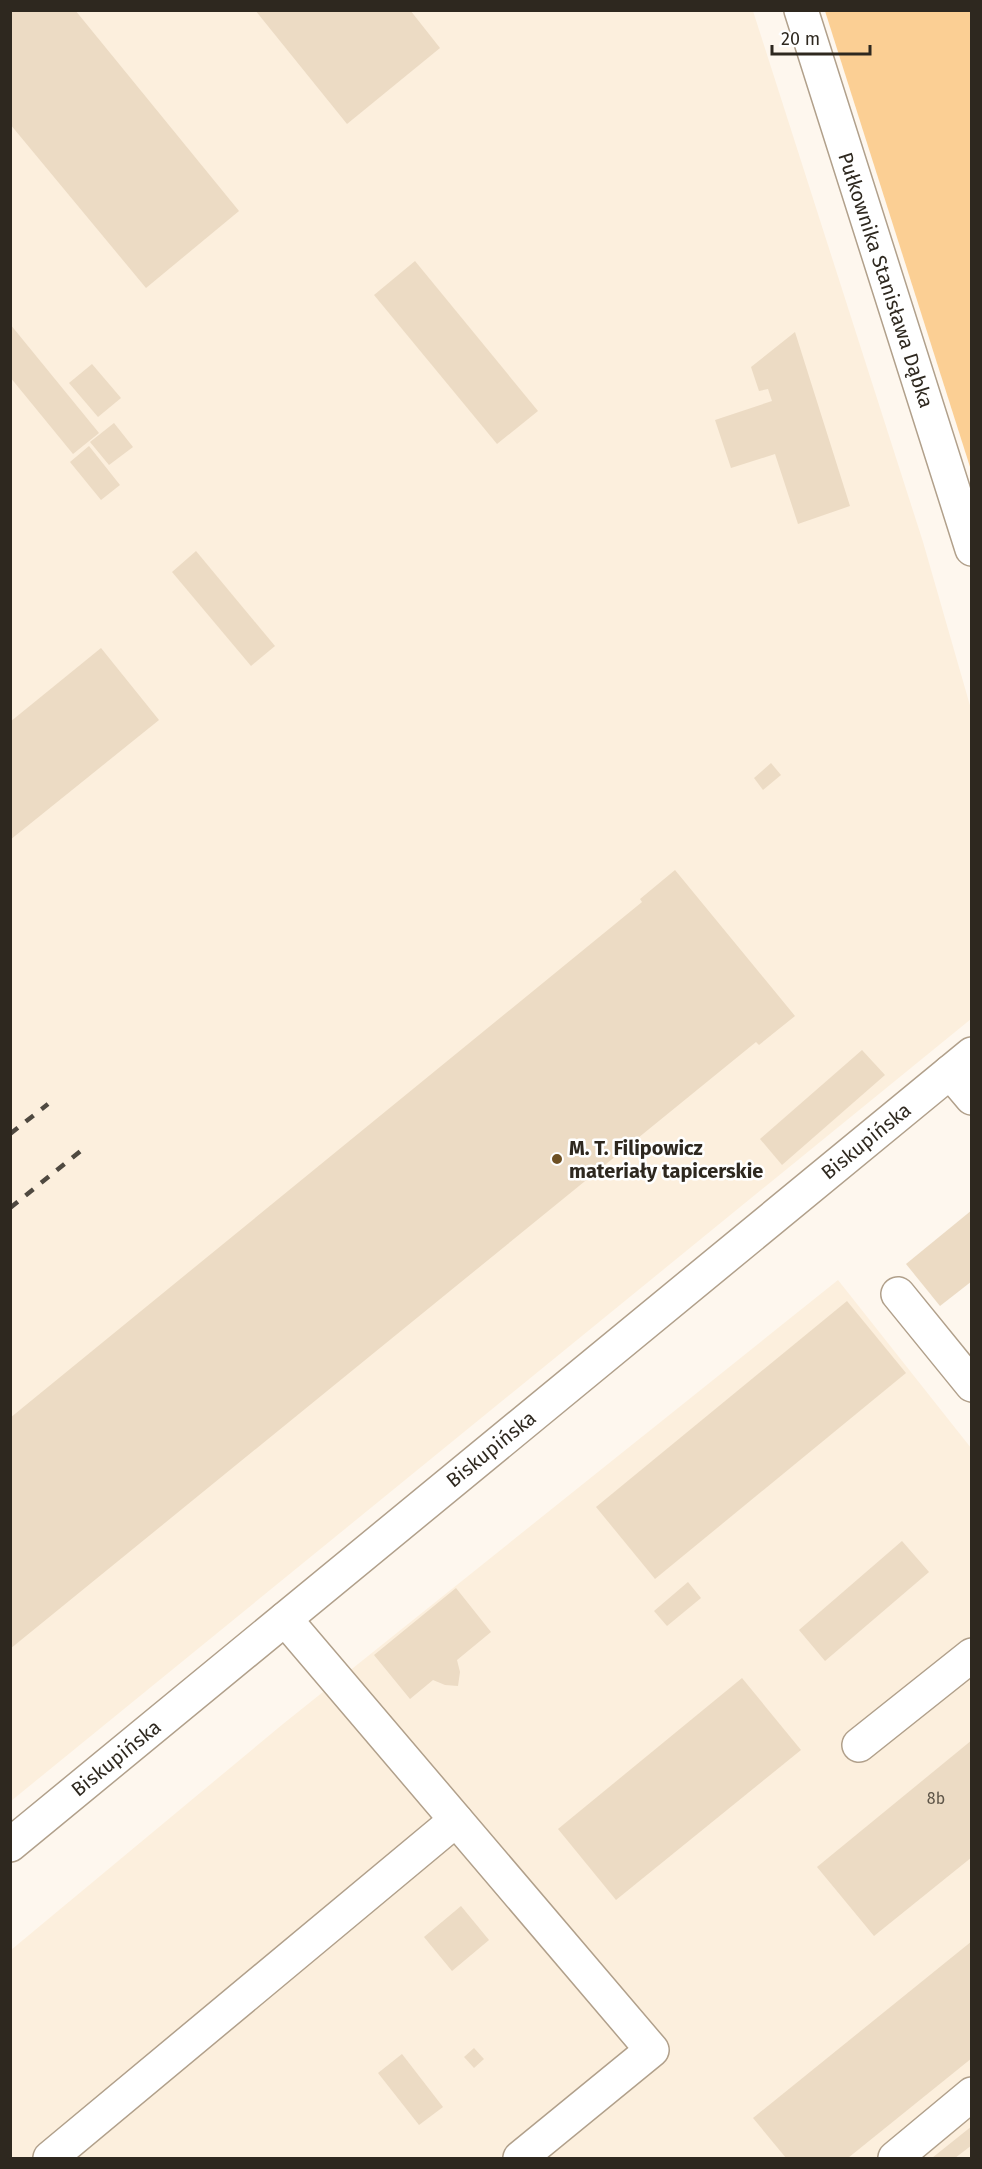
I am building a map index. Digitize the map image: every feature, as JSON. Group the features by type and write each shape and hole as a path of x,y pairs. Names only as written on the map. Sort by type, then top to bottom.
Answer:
{"street":[{"name":"Pułkownika Stanisława Dąbka","path":"801,10 972,549"},
{"path":"961,1063 972,1098"},
{"name":"Biskupińska","path":"10,1845 961,1063"},
{"path":"898,1293 972,1385"},
{"path":"285,1619 652,2050 520,2158"},
{"path":"859,1745 972,1654"},
{"path":"50,2158 456,1820"},
{"path":"895,2158 972,2094"}],"shaded area":[{"path":"11,11 753,11 923,542 971,709 971,1019 11,1801"},
{"path":"825,11 971,11 971,470"},
{"path":"838,1280 971,1448 971,2158 11,2158 11,1950 283,1724"}],"building":[{"path":"10,10 75,10 239,211 146,288 10,124"},
{"path":"255,10 410,10 440,48 347,124"},
{"path":"415,261 538,411 497,444 374,295"},
{"path":"10,324 99,433 73,454 10,377"},
{"path":"795,332 850,506 798,524 775,454 731,468 715,420 772,401 768,389 759,391 751,367"},
{"path":"92,364 121,398 98,417 69,383"},
{"path":"114,423 133,447 109,465 90,442"},
{"path":"89,446 120,485 101,500 70,462"},
{"path":"196,551 275,646 251,666 172,572"},
{"path":"101,648 159,720 10,840 10,722"},
{"path":"771,763 781,775 763,790 754,778"},
{"path":"675,870 795,1016 759,1045 756,1042 10,1649 10,1418 642,902 640,899"},
{"path":"862,1050 885,1075 782,1165 760,1139"},
{"path":"972,1210 972,1281 940,1306 906,1264"},
{"path":"847,1301 906,1373 655,1579 596,1507"},
{"path":"902,1541 929,1572 825,1661 799,1630"},
{"path":"688,1582 701,1598 667,1626 654,1611"},
{"path":"456,1588 491,1632 457,1660 460,1672 458,1686 445,1685 433,1680 410,1699 374,1655"},
{"path":"742,1678 801,1750 616,1900 558,1829"},
{"path":"972,1740 972,1857 874,1936 817,1867"},
{"path":"461,1906 489,1940 452,1971 424,1937"},
{"path":"972,1941 972,2058 848,2158 786,2158 753,2118"},
{"path":"474,2048 484,2059 474,2068 464,2057"},
{"path":"402,2054 443,2107 419,2125 378,2073"},
{"path":"972,2126 972,2145 955,2158 932,2158"}],"railway":[{"path":"10,1134 48,1104"},
{"path":"10,1208 83,1149"}],"place":[{"name":"M. T. Filipowicz materiały tapicerskie","path":"557,1159"}]}
